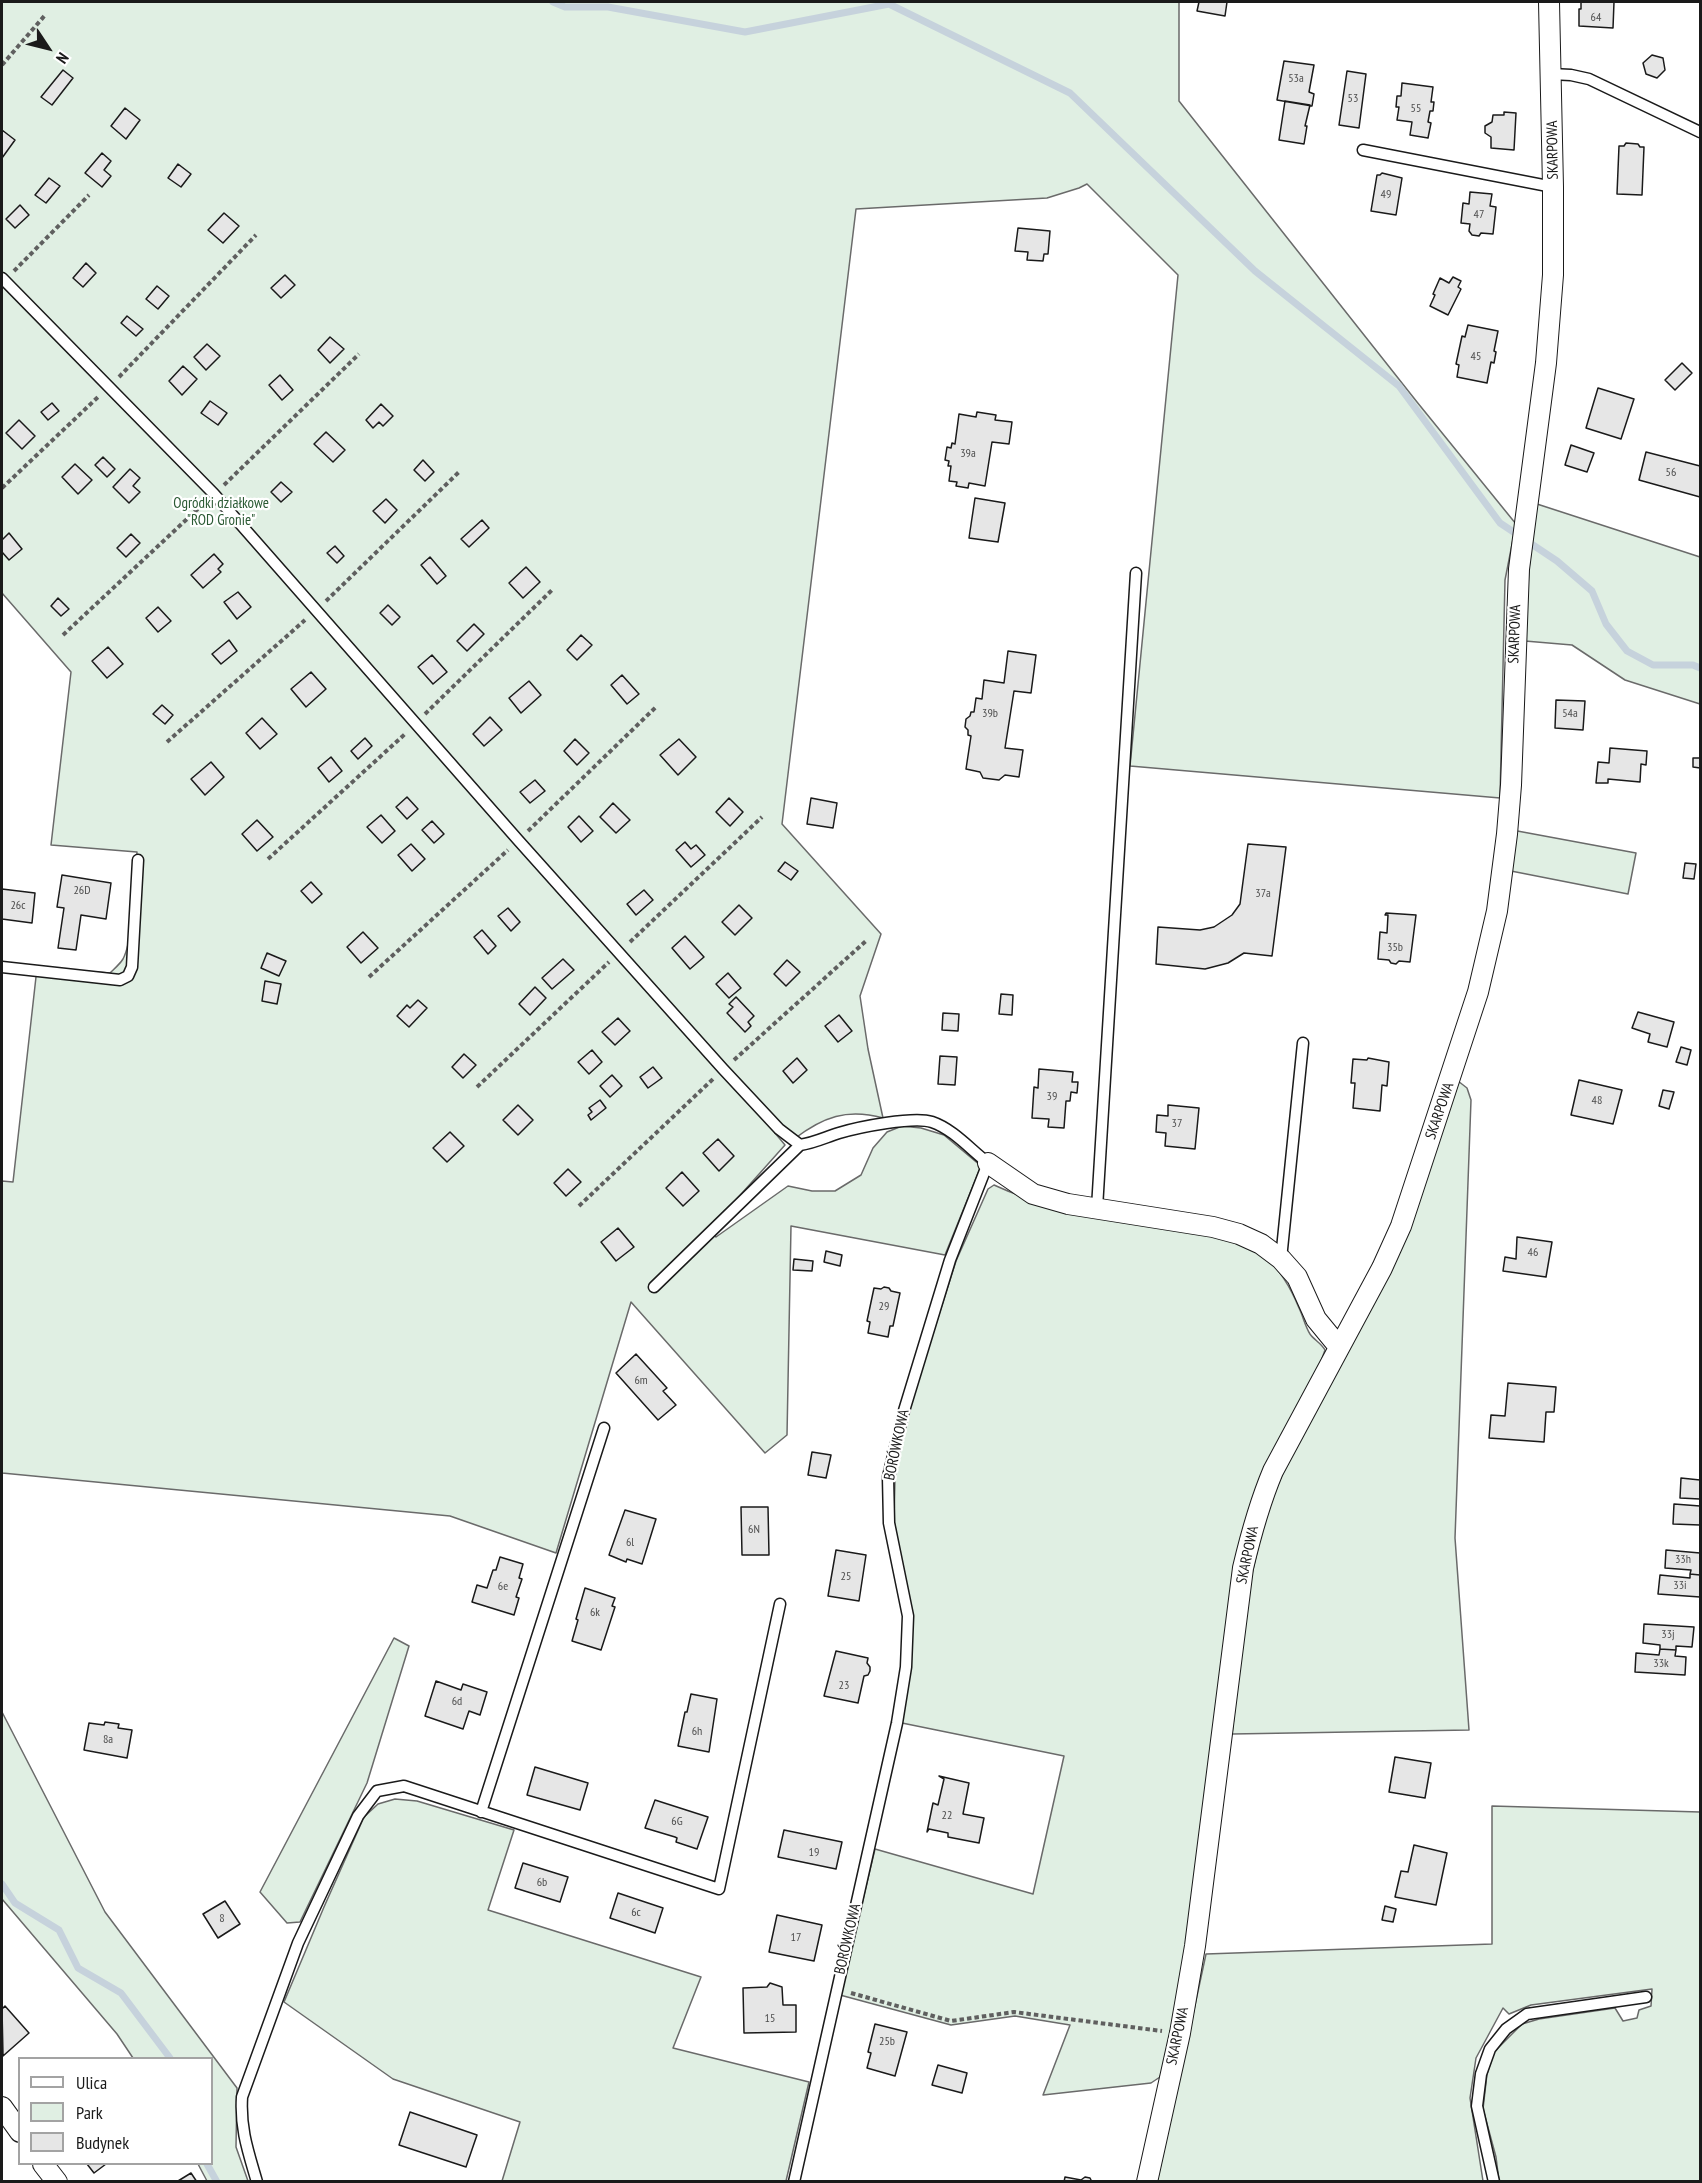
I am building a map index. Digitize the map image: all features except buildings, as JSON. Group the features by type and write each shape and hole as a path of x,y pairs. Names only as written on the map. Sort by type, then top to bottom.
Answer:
{"street":[{"name":"SKARPOWA","path":"1148,2181 1180,2033 1195,1946 1243,1568 1250,1536 1273,1471 1382,1268 1401,1226 1474,1003 1497,911 1508,834 1519,569 1546,363 1553,276 1554,187 1549,2"},
{"path":"988,1163 1033,1194 1068,1204 1213,1227 1239,1234 1261,1244 1281,1259 1297,1277 1316,1319 1339,1347"},
{"path":"2,2107 18,2129"},
{"path":"44,2165 57,2181"}],"lane":[{"path":"1551,74 1589,79 1701,132"},
{"path":"1363,150 1554,187"},
{"path":"3,279 214,494 708,1053 778,1129 800,1145"},
{"path":"1097,1208 1136,573"},
{"path":"2,967 120,980 128,976 132,967 138,860"},
{"path":"1281,1259 1303,1043"},
{"path":"654,1287 800,1145 839,1133 879,1125 924,1121 945,1128 988,1163"},
{"name":"BORÓWKOWA","path":"794,2181 897,1723 906,1668 908,1616 889,1523 888,1477 903,1414 950,1260 988,1163"},
{"path":"481,1812 604,1428"},
{"path":"257,2181 244,2142 240,2119 242,2097 298,1942 358,1816 377,1791 404,1786 719,1889 780,1604"},
{"path":"1494,2181 1477,2106 1481,2074 1490,2049 1506,2029 1527,2014 1646,1997"}],"path":[{"path":"2,65 46,14"},
{"path":"3,279 89,195"},
{"path":"2,488 109,387 256,235"},
{"path":"837,1989 951,2021 1014,2012 1180,2033"}],"green space":[{"name":"Ogródki działkowe \"ROD Gronie\"","path":"2,2 1179,2 1179,101 1516,524 1505,580 1500,798 1130,766 1178,275 1087,184 1047,198 856,209 782,824 881,934 860,996 868,1049 883,1118 858,1114 836,1116 815,1125 794,1139 782,1126 775,1133 785,1145 710,1229 716,1237 788,1186 812,1191 835,1191 861,1175 873,1148 887,1132 902,1126 921,1128 944,1135 981,1166 945,1255 791,1226 787,1435 765,1453 631,1302 556,1553 450,1516 2,1473 2,1181 13,1182 37,968 110,973 120,963 130,937 137,852 51,845 71,672 2,593"},
{"path":"1537,504 1700,557 1700,704 1625,680 1572,645 1525,641 1529,568"},
{"path":"1512,830 1636,853 1628,894 1511,871"},
{"path":"1458,1081 1467,1088 1471,1100 1455,1538 1469,1730 1232,1734 1248,1591 1267,1509"},
{"path":"994,1185 1059,1207 1209,1235 1246,1246 1267,1259 1277,1269 1293,1295 1310,1334 1325,1350 1320,1364 1272,1453 1166,2060 1160,2077 1151,2083 1043,2095 1070,2025 1015,2016 951,2025 840,1995 875,1849 1033,1894 1064,1756 902,1723 911,1667 912,1616 894,1521 895,1477 907,1415 956,1261 988,1189"},
{"path":"394,1638 409,1646 367,1783 300,1922 287,1923 260,1892"},
{"path":"2,1712 105,1912 237,2088 236,2147 248,2181 207,2181 199,2165 213,2165 213,2057 132,2057 117,2034 2,1899"},
{"path":"395,1799 417,1801 514,1830 488,1910 701,1977 673,2048 809,2082 786,2181 502,2181 520,2122 393,2079 284,2002 364,1817 378,1804"},
{"path":"1492,1806 1700,1812 1700,2181 1499,2181 1496,2157 1483,2109 1487,2074 1494,2052 1522,2024 1539,2019 1615,2008 1623,2021 1637,2018 1639,2010 1651,2006 1652,1989 1531,2005 1509,2014 1503,2008 1476,2058 1470,2098 1483,2181 1157,2182 1206,1954 1492,1944"}],"waterway":[{"path":"553,2 565,7 608,7 745,32 889,4"},
{"path":"887,2 1070,93 1255,271 1399,386 1500,523 1557,561 1592,591 1606,624 1627,651 1653,665 1693,665 1700,668"},
{"path":"2,1884 15,1903 59,1930 78,1968 121,1993 169,2057"},
{"path":"208,2165 217,2182"}]}
